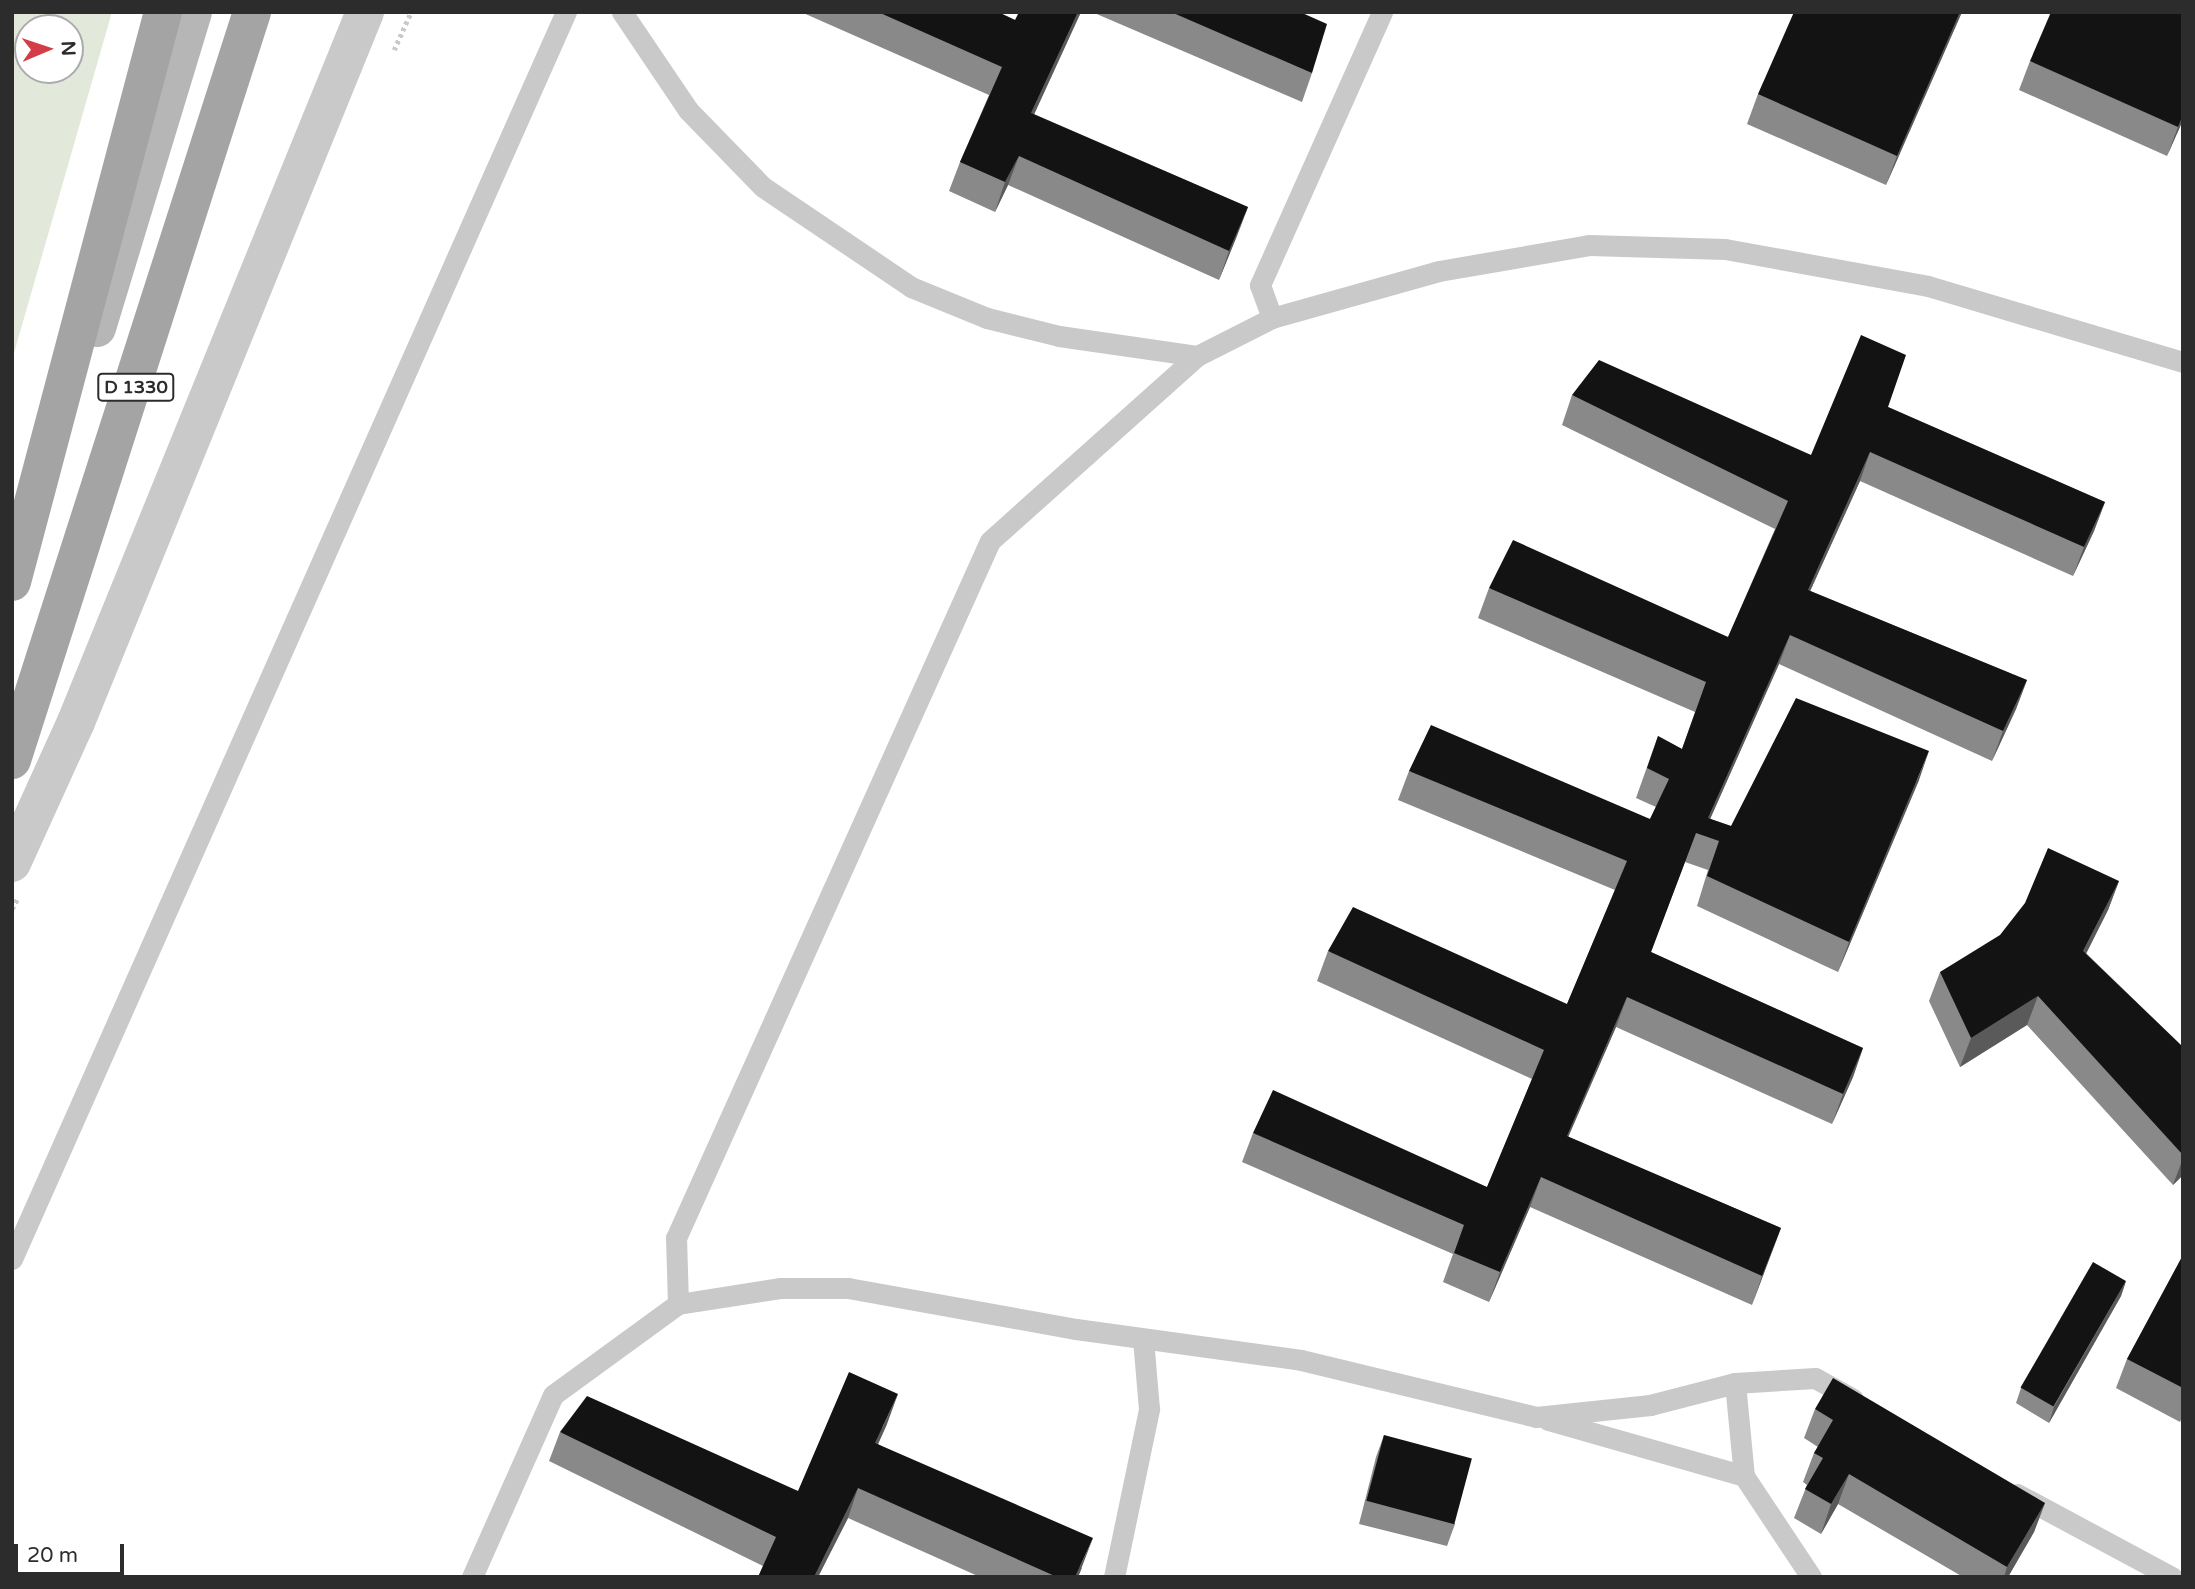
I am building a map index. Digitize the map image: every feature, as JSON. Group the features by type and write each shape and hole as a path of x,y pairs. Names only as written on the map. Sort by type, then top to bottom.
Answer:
{"main road":[{"name":"D 1330","path":"12,582 163,12"},
{"path":"12,595 193,12"},
{"name":"D 1330","path":"12,760 252,12"}],"street":[{"path":"12,863 76,722 365,12"}],"lane":[{"path":"12,1259 566,12"},
{"path":"622,12 688,110 762,187 911,287 987,318 1059,336 1197,356"},
{"path":"1272,318 1260,285 1382,12"},
{"path":"678,1304 676,1238 990,541 1197,356 1272,318 1439,271 1589,245 1725,249 1928,286 2183,362"},
{"path":"472,1577 553,1395 678,1304 780,1288 848,1288 1143,1339 1301,1360 1536,1417 1744,1476"},
{"path":"1114,1577 1149,1409 1143,1339"},
{"path":"1536,1417 1650,1405 1735,1383 1815,1378 1873,1410"},
{"path":"1735,1383 1744,1476 1811,1577"},
{"path":"1995,1480 2172,1577"}],"shaded area":[{"path":"12,12 112,12 12,360"}],"building":[{"path":"878,12 998,12 1015,20 1019,12 1078,12 1031,113 1248,207 1229,251 1019,156 1005,182 960,162 1002,67"},
{"path":"1171,12 1300,12 1327,24 1312,73"},
{"path":"1794,12 1960,12 1897,156 1758,94"},
{"path":"2051,12 2183,12 2183,115 2178,127 2030,61"},
{"path":"1861,335 1906,355 1888,407 2105,502 2084,547 1870,452 1808,590 2027,680 2003,731 1790,635 1708,818 1731,826 1796,698 1929,751 1849,942 1707,876 1719,841 1696,833 1651,952 1863,1048 1843,1094 1627,997 1567,1136 1781,1228 1762,1276 1541,1177 1500,1272 1454,1253 1464,1225 1253,1133 1273,1090 1487,1187 1544,1050 1328,951 1353,907 1567,1004 1627,861 1409,771 1431,725 1650,819 1669,779 1647,768 1658,736 1682,749 1706,682 1489,588 1513,540 1728,637 1788,501 1572,395 1599,360 1811,455"},
{"path":"2048,848 2119,881 2083,951 2183,1047 2183,1155 2038,996 1971,1038 1940,972 2000,935 2025,903"},
{"path":"2183,1255 2183,1388 2127,1359"},
{"path":"2093,1262 2126,1281 2053,1407 2020,1388"},
{"path":"849,1372 898,1394 875,1443 1093,1538 1075,1577 1057,1577 858,1488 814,1577 758,1577 776,1537 560,1432 587,1396 798,1491"},
{"path":"1833,1378 2045,1503 2007,1567 1849,1474 1831,1504 1805,1489 1823,1458 1814,1453 1833,1420 1815,1409"},
{"path":"1384,1435 1472,1459 1454,1524 1366,1501"}]}
